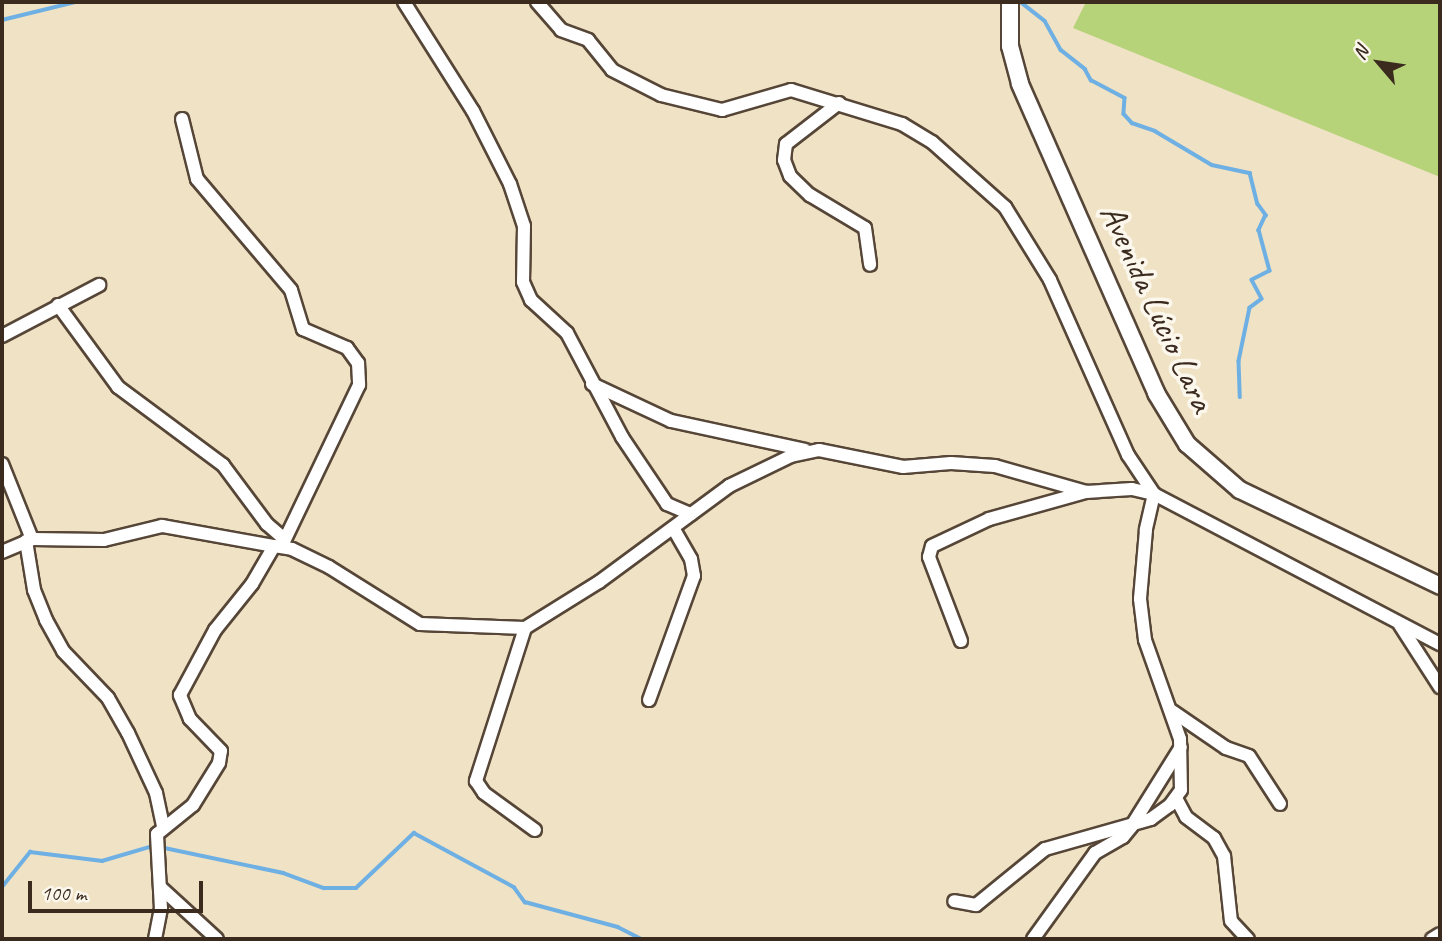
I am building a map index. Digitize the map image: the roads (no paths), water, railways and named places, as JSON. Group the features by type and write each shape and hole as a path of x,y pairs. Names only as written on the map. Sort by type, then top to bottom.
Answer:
{"main road":[{"name":"Avenida Lúcio Lara","path":"1010,2 1010,46 1020,84 1156,394 1188,444 1240,490 1440,586"}],"street":[{"path":"404,2 473,111 520,208 523,282 531,300 567,333 592,384 667,504 691,514"},
{"path":"537,2 561,30 588,40 612,70 662,95 722,110 791,89 902,124 932,142 1005,206 1050,280 1128,455 1154,494 1146,530 1140,599 1145,640 1172,711 1181,747 1183,771 1176,798 1151,819 1131,827 1057,843 976,905 954,901"},
{"path":"839,103 786,145 784,160 790,176 810,195 864,228 870,265"},
{"path":"155,939 160,887 154,846 163,827 193,805 219,763 221,751 184,708 180,695 215,630 252,584 280,543 359,385 358,363 347,348 303,329 291,290 197,179 182,120"},
{"path":"2,335 99,285"},
{"path":"58,305 118,387 223,465 280,543"},
{"path":"592,384 671,421 805,450 902,467 951,463 995,466 1086,492"},
{"path":"2,552 29,540 93,541 171,526 223,540 280,543 329,567 419,624 525,628 674,529 729,486 805,450"},
{"path":"2,464 29,540 34,590 46,620 63,651 108,698 128,733 156,793 163,827"},
{"path":"961,641 929,557 932,546 989,519 1086,492 1132,489 1154,494 1399,625 1440,644"},
{"path":"649,700 694,576 691,559 674,529"},
{"path":"1399,625 1440,687"},
{"path":"525,628 476,781 484,793 535,830"},
{"path":"1172,711 1226,748 1249,756 1280,804"},
{"path":"1033,939 1094,853 1123,837 1131,827 1181,747"},
{"path":"1176,798 1185,817 1214,838 1224,856 1231,921 1248,939"},
{"path":"160,887 217,939"},
{"path":"1432,939 1440,934"}],"waterway":[{"path":"2,20 76,2"},
{"path":"1022,3 1045,21 1061,50 1085,69 1091,80 1125,98 1124,114 1132,123 1155,131 1212,165 1250,173 1258,204 1266,215 1259,230 1270,271 1252,280 1262,299 1250,308 1239,361 1240,397"},
{"path":"160,847 283,873 324,888 356,888 414,833 514,887 525,902 618,927 642,939"},
{"path":"2,887 30,852 102,861 153,846"}]}
